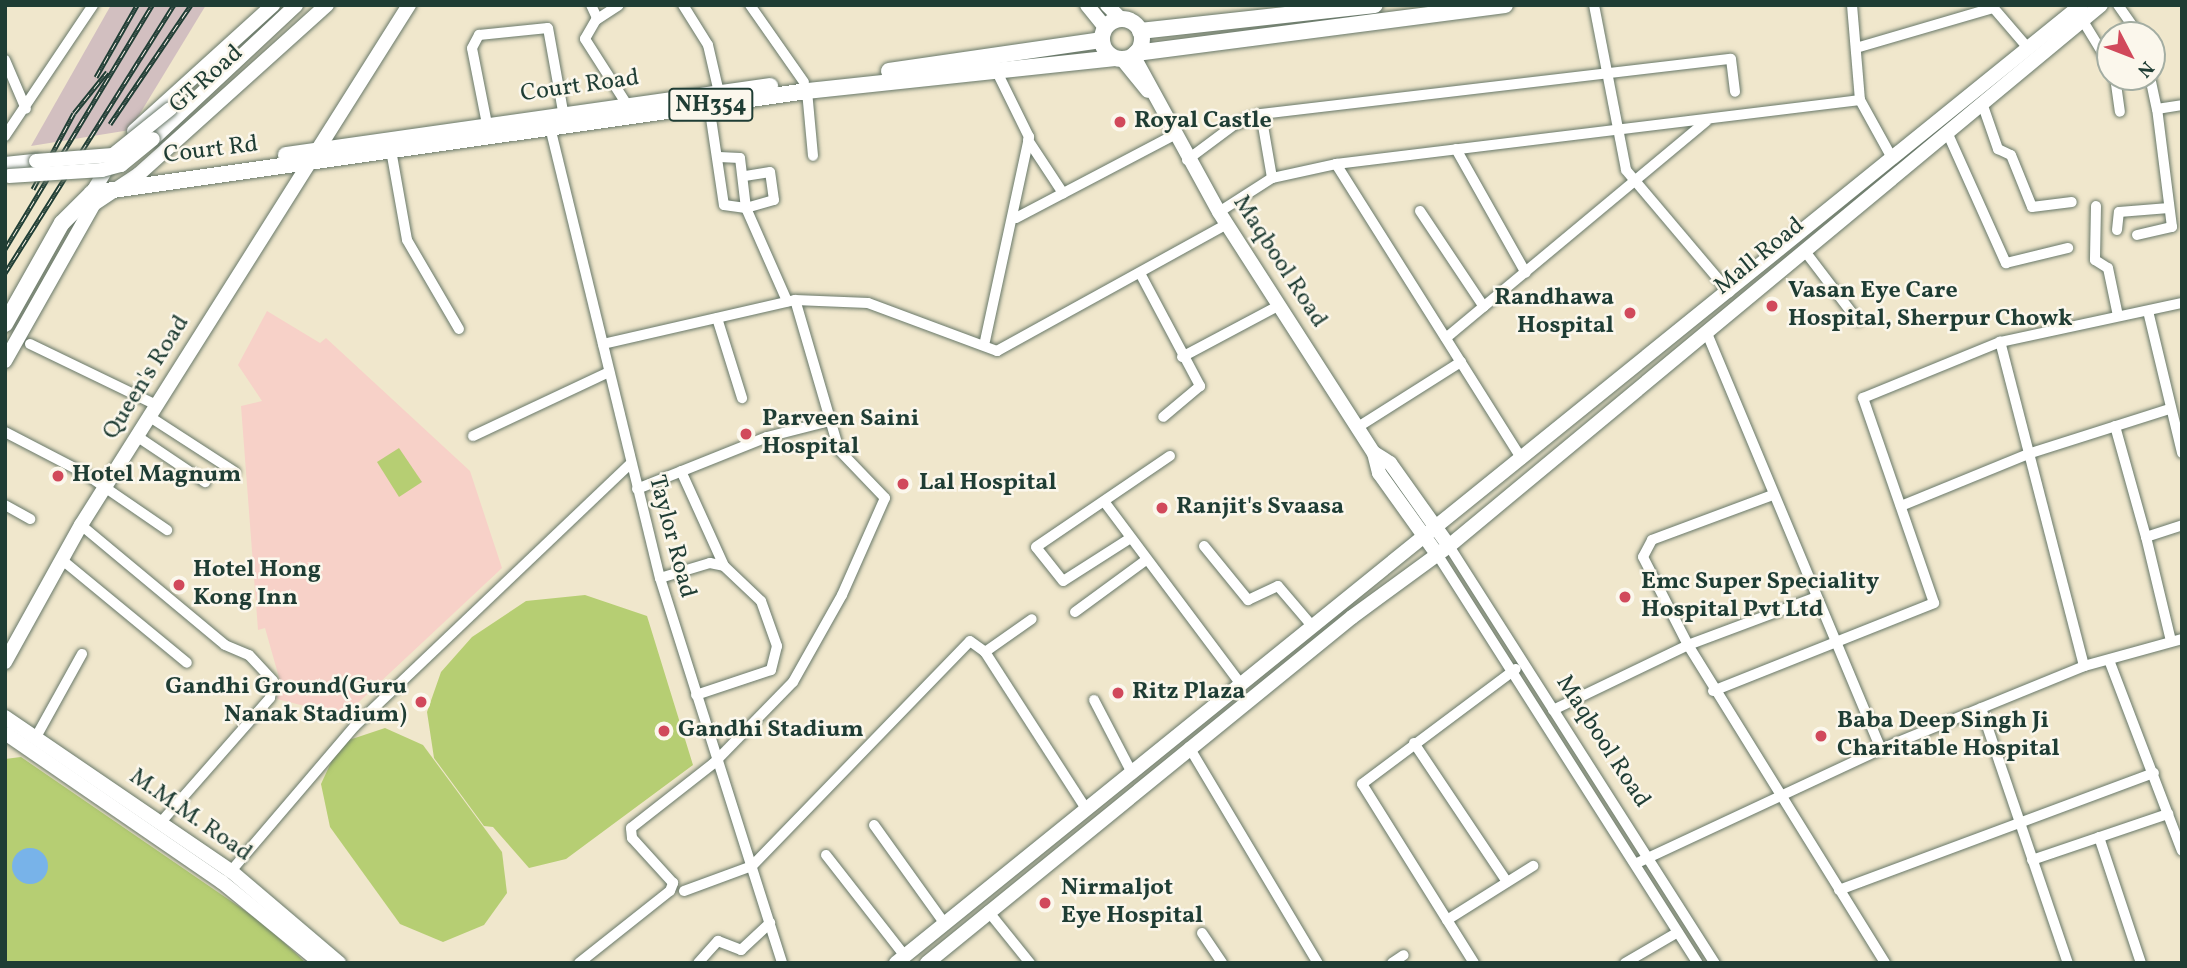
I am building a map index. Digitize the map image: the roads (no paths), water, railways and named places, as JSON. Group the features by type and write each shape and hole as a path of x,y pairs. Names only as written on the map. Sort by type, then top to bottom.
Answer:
{"highway":[{"path":"1121,19 1140,31 1375,5"},
{"name":"NH354","path":"1126,56 1505,5"},
{"name":"NH354","path":"1103,33 1121,19"},
{"path":"1103,33 1126,56 1140,31"},
{"name":"Court Road","path":"313,155 486,124 716,100 806,87 1103,33"},
{"name":"Court Road","path":"806,87 1126,56"},
{"name":"Court Road","path":"313,155 391,150 626,103 716,100"},
{"name":"Court Rd","path":"118,187 313,155"},
{"name":"NH354","path":"91,193 118,187"},
{"path":"7,315 62,223 91,193"}],"main road":[{"path":"91,193 130,134 273,5"},
{"path":"5,164 113,155 296,5"},
{"name":"GT Road","path":"5,361 79,222 327,5"},
{"name":"Queen's Road","path":"5,662 24,619 81,526 409,5"},
{"path":"1087,5 1103,33"},
{"path":"1107,5 1121,19"},
{"name":"Mall Road","path":"900,959 1426,537 2081,5"},
{"name":"Mall Road","path":"926,963 1189,747 1443,550 2101,5"},
{"path":"5,176 102,170 121,165 237,63 251,43"},
{"name":"Maqbool Road","path":"1126,56 1223,218 1374,453 1379,473 1426,537 1443,550"},
{"name":"Maqbool Road","path":"1374,453 1390,463 1438,527 1443,550"},
{"name":"Queen's Road","path":"5,639 24,619"},
{"name":"M.M.M. Road","path":"5,718 231,871 340,963"},
{"name":"M.M.M. Road","path":"5,733 222,882 321,963"},
{"path":"5,749 30,751"}],"street":[{"path":"5,136 26,109 93,5"},
{"path":"590,5 596,20"},
{"path":"619,5 596,20 585,39 626,103"},
{"path":"683,5 708,45 716,100 724,205 746,208 774,200 770,172 744,176"},
{"path":"750,5 806,87 813,156"},
{"path":"1594,5 1623,163 1636,185 1729,292"},
{"path":"1852,5 1860,100 1892,158"},
{"path":"2118,5 2129,21"},
{"path":"1856,48 1992,6 2028,48"},
{"path":"2082,20 2096,42"},
{"name":"Taylor Road","path":"486,124 472,48 479,36 548,28 554,117 630,464 714,763 752,866 782,963"},
{"path":"1187,160 1234,125 1262,114 1731,59 1735,92"},
{"path":"5,60 26,109"},
{"path":"996,70 1028,140 1063,193"},
{"path":"2117,91 2119,112"},
{"path":"2137,235 2170,229 2153,91"},
{"path":"603,344 791,301 868,303 997,351 1141,275 1223,218 1272,177 1336,164 1706,121 1860,100"},
{"path":"1982,103 1998,149 2011,155 2032,207 2072,202"},
{"path":"2157,109 2182,106"},
{"path":"1262,114 1272,177"},
{"path":"1446,338 1636,185 1706,121"},
{"path":"1947,132 2006,263 2068,248"},
{"path":"1016,218 1174,135"},
{"path":"985,341 1028,140"},
{"path":"1456,149 1526,273"},
{"path":"391,150 407,240 459,329"},
{"path":"579,963 670,891 673,883 632,838 631,828 714,763 804,665 884,500 839,450 791,301 746,208 740,158 719,157"},
{"path":"1336,164 1522,459"},
{"path":"2096,206 2095,260 2108,268 2118,316"},
{"path":"2117,230 2119,212 2169,208"},
{"path":"1420,211 1484,307"},
{"path":"1804,250 1858,321"},
{"path":"1141,275 1200,388 1163,417"},
{"path":"1713,691 1834,647 1934,603 1863,398 2000,342 2182,303"},
{"path":"1182,357 1280,305"},
{"path":"2148,311 2182,453"},
{"path":"717,318 742,398"},
{"path":"1706,331 1770,496 1881,750"},
{"path":"2000,342 2031,453 2084,666"},
{"path":"30,344 154,411 235,472"},
{"path":"1358,427 1461,362"},
{"path":"473,436 609,372"},
{"path":"1901,506 2031,453 2170,409"},
{"path":"637,489 767,437 831,421"},
{"path":"1637,863 1881,750 1981,708 2084,666 2176,640 2115,426"},
{"path":"5,432 106,487 167,530"},
{"path":"138,437 205,482"},
{"path":"1129,539 1067,580 1055,578 1037,545 1106,504 1170,456"},
{"path":"231,871 355,726 630,464"},
{"path":"681,471 724,566 761,601 779,656 771,670 696,695"},
{"path":"1770,496 1643,548 1688,645 1713,691 1885,963"},
{"path":"1106,504 1129,539 1241,683"},
{"path":"5,505 30,519"},
{"path":"2146,537 2182,525"},
{"path":"81,526 225,645 249,654 273,681 270,698 161,822"},
{"path":"1204,546 1248,600 1278,586 1312,626"},
{"name":"Maqbool Road","path":"1443,550 1524,664 1715,963"},
{"name":"Maqbool Road","path":"1443,550 1512,671 1637,863 1698,963"},
{"path":"61,559 187,663"},
{"path":"1075,612 1146,560"},
{"path":"660,578 710,563 724,566"},
{"path":"1553,710 1688,645 1814,598"},
{"path":"985,652 1032,619"},
{"path":"684,891 752,866 966,643 985,652 1087,810"},
{"path":"36,737 82,654"},
{"path":"2109,660 2182,851"},
{"path":"1474,963 1363,788 1368,777 1524,664"},
{"path":"1094,700 1132,773"},
{"path":"1981,708 2067,963"},
{"path":"1414,743 1507,882"},
{"path":"1189,747 1316,960 1301,963"},
{"path":"1839,890 2017,819 2154,773"},
{"path":"2032,860 2168,814"},
{"path":"874,825 945,924"},
{"path":"2099,837 2141,963"},
{"path":"826,855 900,959"},
{"path":"1447,920 1533,866"},
{"path":"988,911 1030,963"},
{"path":"698,963 718,941 741,950 770,923"},
{"path":"1625,963 1678,932"},
{"path":"1202,933 1222,963"},
{"path":"1392,963 1404,954"}],"water":[{"path":"30,848 43,853 48,866 43,879 30,884 17,879 12,866 17,853"}],"railway":[{"path":"96,77 137,5"},
{"path":"5,249 152,5"},
{"path":"5,273 174,5"},
{"path":"110,124 191,5"},
{"path":"33,189 74,113 107,72"}],"place":[{"name":"Royal Castle","path":"1120,122"},
{"name":"Vasan Eye Care Hospital, Sherpur Chowk","path":"1772,306"},
{"name":"Randhawa Hospital","path":"1630,313"},
{"name":"Parveen Saini Hospital","path":"746,434"},
{"name":"Hotel Magnum","path":"58,476"},
{"name":"Lal Hospital","path":"903,484"},
{"name":"Ranjit's Svaasa","path":"1162,508"},
{"name":"Hotel Hong Kong Inn","path":"179,585"},
{"name":"Emc Super Speciality Hospital Pvt Ltd","path":"1625,597"},
{"name":"Ritz Plaza","path":"1118,693"},
{"name":"Gandhi Ground(Guru Nanak Stadium)","path":"421,702"},
{"name":"Gandhi Stadium","path":"664,731"},
{"name":"Baba Deep Singh Ji Charitable Hospital","path":"1821,736"},
{"name":"Nirmaljot Eye Hospital","path":"1045,903"}]}
